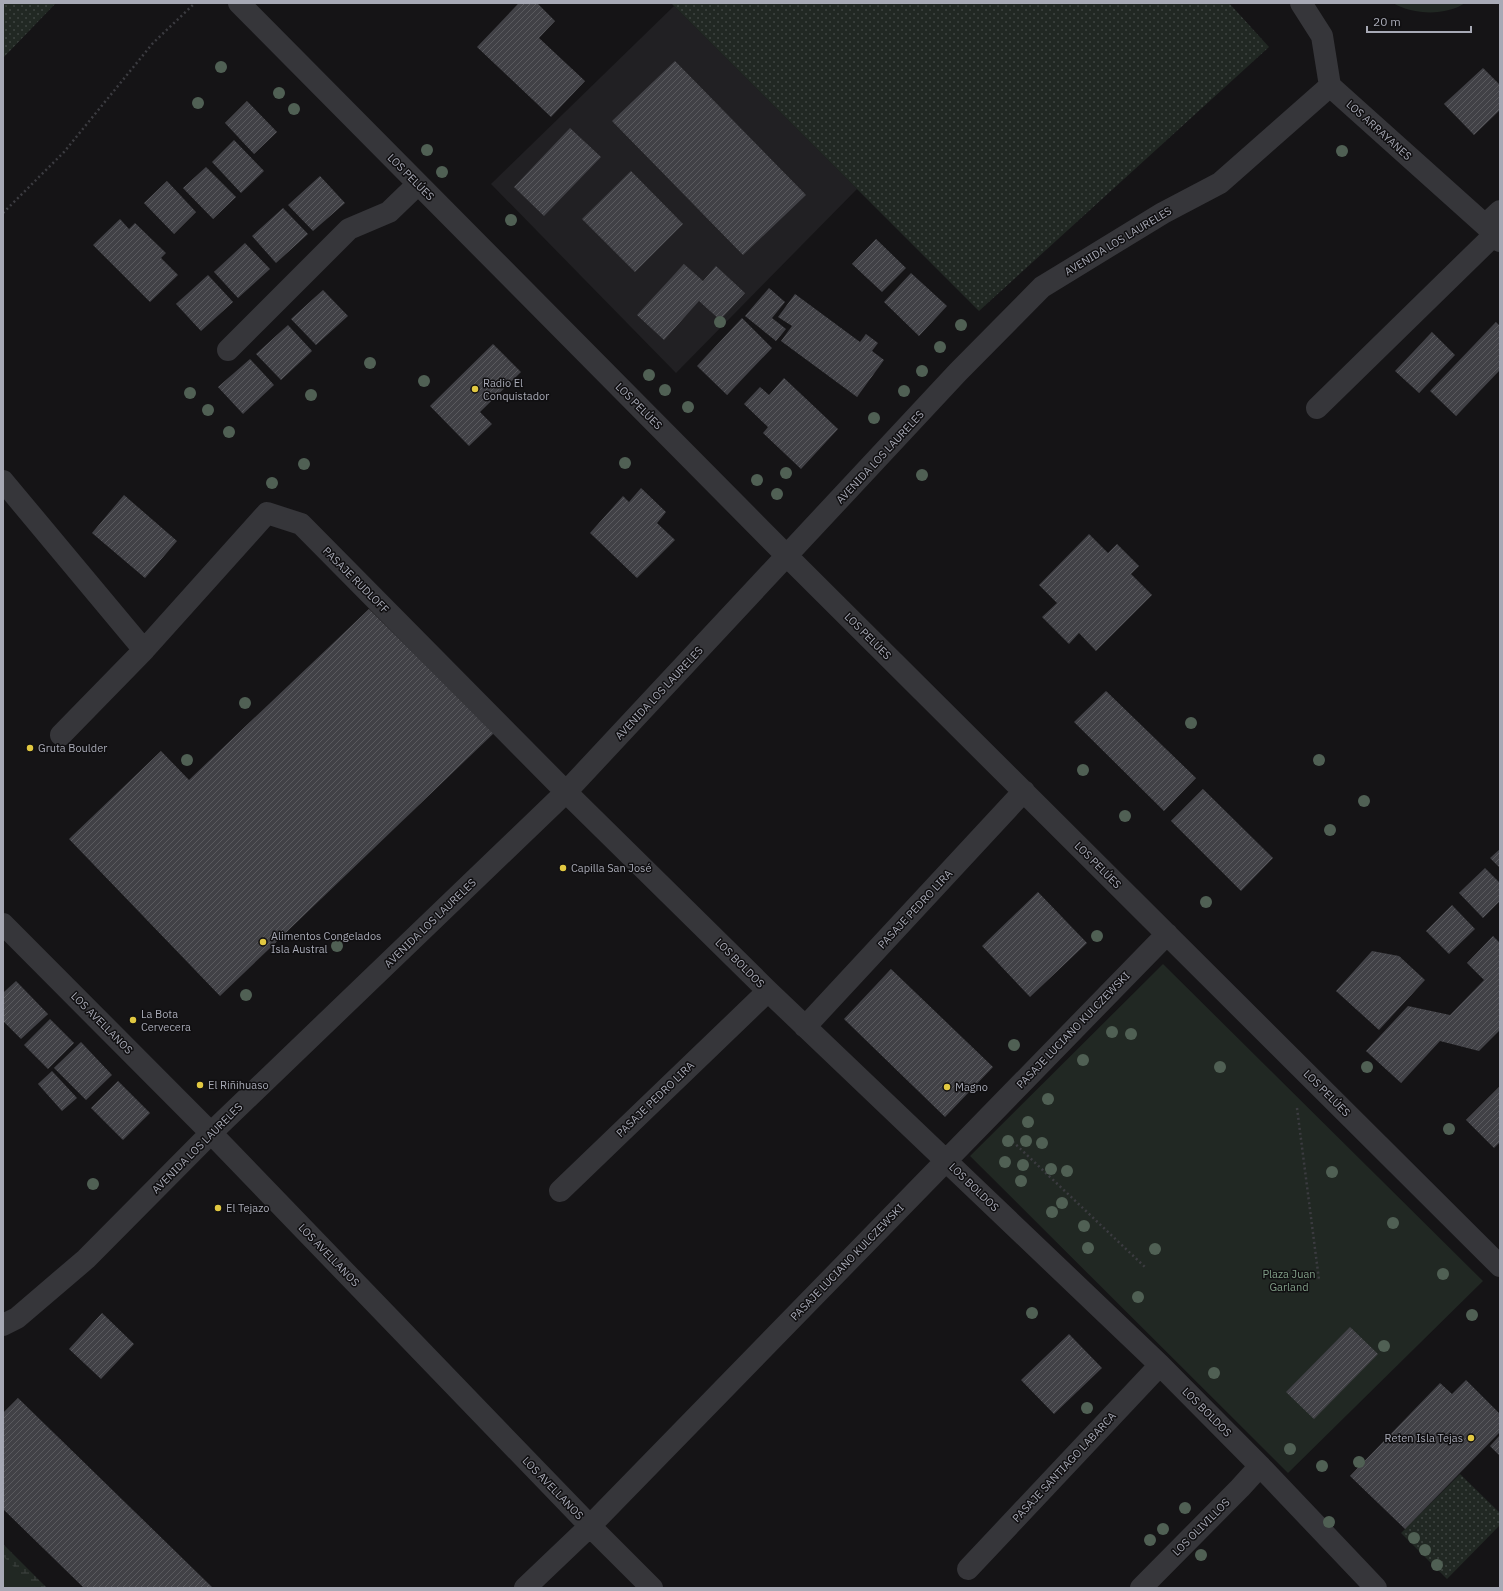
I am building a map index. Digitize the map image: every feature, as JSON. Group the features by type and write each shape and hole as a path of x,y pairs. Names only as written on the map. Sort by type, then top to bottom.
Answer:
{"street":[{"name":"LOS PELÚES","path":"239,3 787,556 1167,934 1496,1253"},
{"path":"1301,3 1322,36 1330,86"},
{"name":"LOS ARRAYANES","path":"1317,408 1495,228 1330,86"},
{"name":"AVENIDA LOS LAURELES","path":"3,1325 17,1318 86,1259 211,1133 566,792 958,372 1042,287 1163,213 1220,183 1330,86"},
{"path":"228,350 349,229 389,212 418,184"},
{"path":"3,481 144,650"},
{"name":"PASAJE RUDLOFF","path":"62,735 144,650 267,512 301,524 566,792"},
{"name":"PASAJE PEDRO LIRA","path":"805,1027 1024,791"},
{"name":"LOS BOLDOS","path":"566,792 805,1027 1160,1365 1260,1466 1371,1586"},
{"name":"LOS AVELLANOS","path":"3,924 211,1133 590,1526 652,1588"},
{"name":"PASAJE LUCIANO KULCZEWSKI","path":"525,1588 590,1526 1167,934"},
{"name":"PASAJE PEDRO LIRA","path":"560,1191 768,991"},
{"name":"PASAJE SANTIAGO LABARCA","path":"968,1569 1160,1365"},
{"name":"LOS OLIVILLOS","path":"1141,1588 1260,1466"}],"path":[{"path":"3,213 64,152 154,43 195,3"},
{"path":"1297,1108 1319,1280"},
{"path":"1007,1136 1146,1268"}],"shaded area":[{"path":"674,6 857,189 676,373 491,184"}],"green space":[{"path":"3,3 56,3 3,58"},
{"path":"671,3 1229,3 1269,47 979,311"},
{"path":"1393,3 1465,3 1449,10 1439,12 1420,12 1401,7"},
{"name":"Plaza Juan Garland","path":"1163,964 1483,1281 1288,1473 970,1156"},
{"path":"1460,1474 1500,1513 1500,1525 1447,1579 1401,1533"},
{"path":"3,1544 47,1588 3,1588"},
{"path":"3,1556 35,1588 3,1588"}],"building":[{"path":"519,3 537,3 555,21 539,38 585,81 551,117 477,47"},
{"path":"675,61 806,195 743,255 612,121"},
{"path":"1483,68 1500,85 1500,110 1474,135 1444,104"},
{"path":"247,101 277,132 254,154 225,123"},
{"path":"570,128 601,157 544,216 514,187"},
{"path":"234,140 264,171 241,193 212,162"},
{"path":"206,167 236,197 213,219 183,188"},
{"path":"631,171 683,224 635,272 582,219"},
{"path":"320,176 345,203 313,231 288,205"},
{"path":"167,181 196,212 174,234 144,203"},
{"path":"283,208 308,234 276,263 252,236"},
{"path":"120,219 129,229 135,223 166,253 161,258 178,275 150,302 93,245"},
{"path":"876,239 906,268 882,292 852,264"},
{"path":"245,243 270,269 238,298 214,272"},
{"path":"684,264 703,281 716,266 745,293 720,320 699,301 664,340 637,315"},
{"path":"911,273 947,306 919,336 884,302"},
{"path":"208,275 233,302 201,331 176,304"},
{"path":"769,288 785,302 772,318 786,329 776,341 745,316"},
{"path":"323,290 348,316 316,345 291,319"},
{"path":"795,294 860,342 866,334 878,343 872,351 884,360 857,397 781,341 792,326 778,317"},
{"path":"742,318 772,348 727,395 697,366"},
{"path":"1496,322 1500,326 1500,370 1456,416 1430,391"},
{"path":"288,325 312,351 281,380 256,354"},
{"path":"1432,332 1455,355 1419,393 1395,371"},
{"name":"Radio El Conquistador","path":"493,344 521,372 480,412 492,424 469,446 430,406"},
{"path":"250,359 274,385 243,414 218,387"},
{"path":"784,378 838,429 801,469 763,433 768,427 744,404 760,387 769,395"},
{"path":"641,488 666,512 657,523 675,540 637,578 590,533 623,496 629,502"},
{"path":"124,495 177,541 145,578 92,533"},
{"path":"1089,534 1108,553 1117,544 1139,566 1131,574 1152,595 1096,651 1079,633 1069,644 1042,617 1057,603 1039,585"},
{"path":"369,609 494,733 220,996 69,839 161,751 189,780"},
{"path":"1106,691 1196,778 1164,811 1074,722"},
{"path":"1203,789 1273,858 1241,891 1171,821"},
{"path":"1500,849 1500,868 1490,858"},
{"path":"1485,868 1500,883 1500,901 1483,918 1459,893"},
{"path":"1038,892 1087,943 1030,997 982,946"},
{"path":"1452,905 1475,929 1449,954 1426,931"},
{"path":"1493,936 1500,943 1500,1030 1479,1051 1440,1041 1401,1083 1366,1051 1408,1006 1450,1015 1484,980 1467,963"},
{"path":"1372,951 1399,956 1425,980 1379,1030 1336,991"},
{"path":"891,969 993,1067 945,1117 844,1019"},
{"path":"16,981 48,1014 21,1039 3,1021 3,993"},
{"path":"50,1019 74,1043 48,1069 24,1045"},
{"path":"81,1042 112,1075 86,1100 54,1068"},
{"path":"52,1071 77,1098 62,1111 38,1084"},
{"path":"118,1081 150,1113 123,1140 91,1108"},
{"path":"1500,1086 1500,1142 1494,1148 1466,1120"},
{"path":"102,1313 134,1344 101,1379 69,1349"},
{"path":"1350,1327 1378,1354 1314,1419 1286,1392"},
{"path":"1069,1334 1102,1368 1054,1414 1021,1380"},
{"path":"1466,1380 1500,1414 1500,1432 1405,1529 1350,1476 1440,1383 1452,1394"},
{"path":"18,1398 213,1588 84,1588 3,1509 3,1413"},
{"path":"1500,1435 1500,1456 1490,1446"}],"place":[{"name":"Radio El Conquistador","path":"475,389"},
{"name":"Gruta Boulder","path":"30,748"},
{"name":"Capilla San José","path":"563,868"},
{"name":"Alimentos Congelados Isla Austral","path":"263,942"},
{"name":"La Bota Cervecera","path":"133,1020"},
{"name":"El Riñihuaso","path":"200,1085"},
{"name":"Magno","path":"947,1087"},
{"name":"El Tejazo","path":"218,1208"},
{"name":"Reten Isla Tejas","path":"1471,1438"}]}
